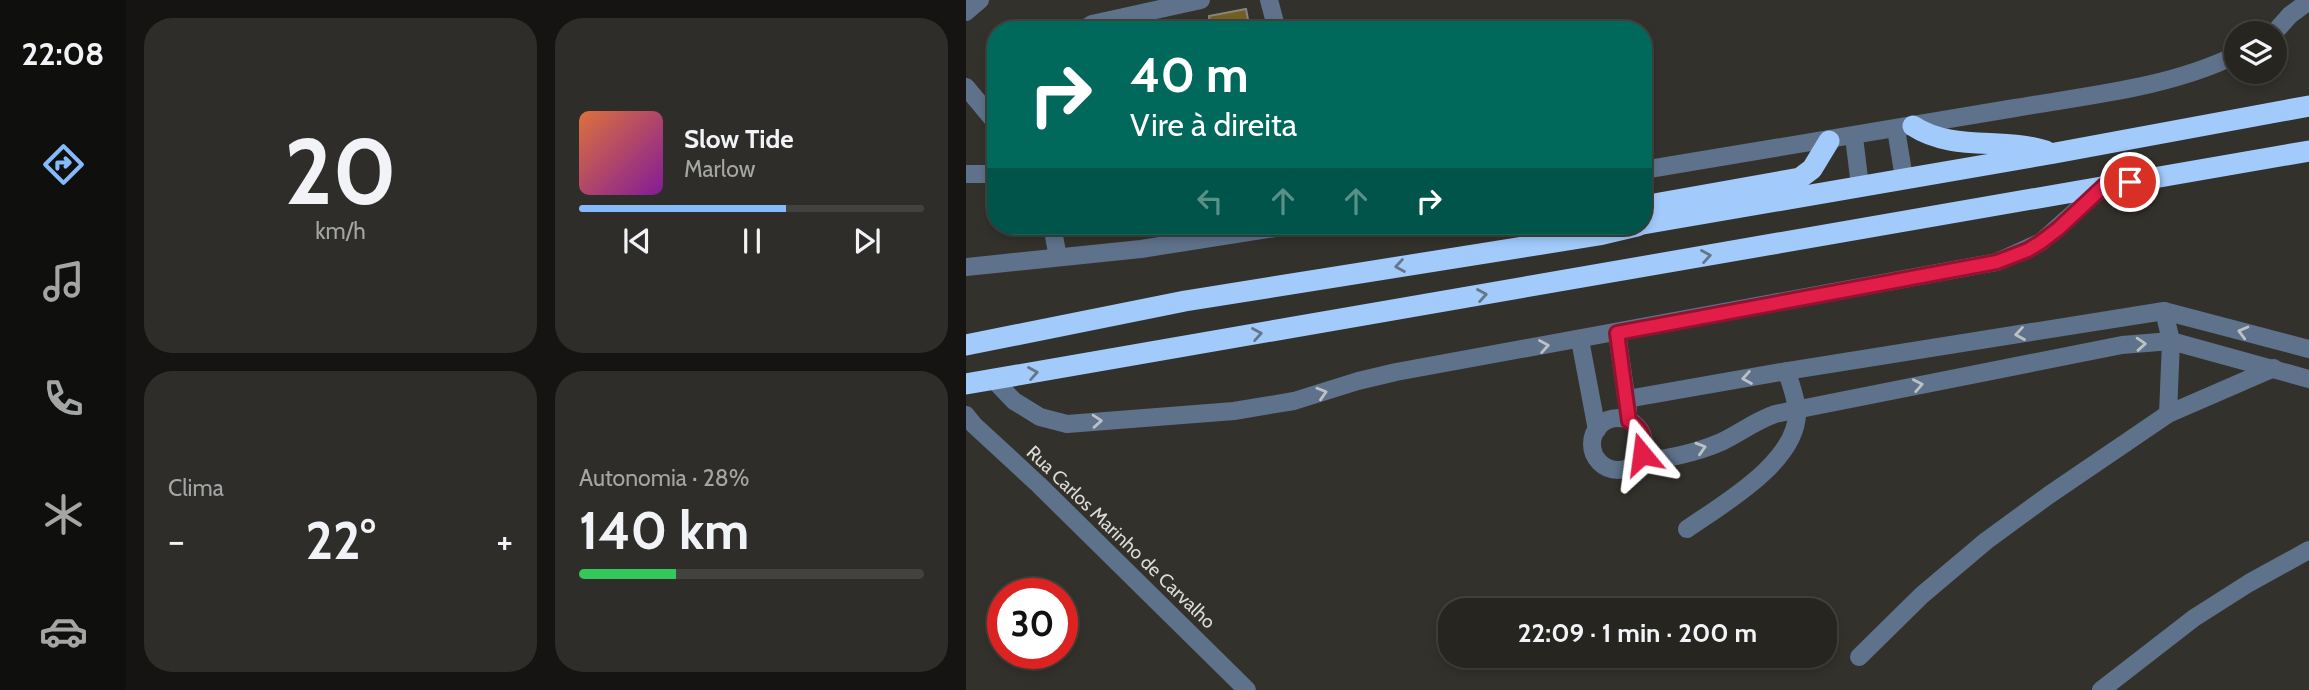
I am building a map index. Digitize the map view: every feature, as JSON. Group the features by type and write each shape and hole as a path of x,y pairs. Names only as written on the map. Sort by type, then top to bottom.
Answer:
{"highway":[{"path":"1652,222 2309,106"},
{"path":"1905,128 1956,142 2031,145 2055,153"},
{"path":"1652,205 1800,178 1812,169 1829,141"},
{"path":"966,384 2309,151"},
{"path":"966,345 1185,301 1575,235"}],"street":[{"path":"966,12 980,0"},
{"path":"1106,21 1200,0"},
{"path":"1269,0 1275,21"},
{"path":"2285,21 2309,1"},
{"path":"1652,169 1829,141 2136,87 2190,73 2224,60"},
{"path":"966,87 987,112"},
{"path":"1904,178 1905,128"},
{"path":"1854,136 1860,186"},
{"path":"966,174 987,174"},
{"path":"994,380 1014,401 1040,417 1067,424 1234,411 1282,403 1396,372 1997,262 2041,242 2104,186"},
{"path":"1054,235 1058,257"},
{"path":"966,267 1141,249 1229,235"},
{"path":"1627,399 1787,370 2164,311 2309,349"},
{"path":"2164,311 2171,341 2168,414"},
{"path":"1617,333 1629,421"},
{"path":"1580,340 1597,430"},
{"path":"1635,463 1642,454 1644,440 1638,427 1620,418 1607,421 1593,436 1593,450 1600,463 1612,470 1620,470 1635,463 1668,458 1710,446 1758,420 1797,410 2122,345 2171,341 2309,379"},
{"path":"1859,657 1922,595 1986,541 2168,414 2274,368"},
{"path":"1687,529 1740,491 1782,454 1793,432 1797,410 1787,370"},
{"name":"Rua Carlos Marinho de Carvalho","path":"966,415 1247,690"},
{"path":"2101,690 2194,618 2249,583 2309,550"}],"building":[{"path":"1246,9 1248,21 1209,21 1209,16"}],"route":[{"path":"1642,454 1642,434 1638,427 1629,421 1617,333 1997,262 2041,242 2104,186 2130,182"}]}
